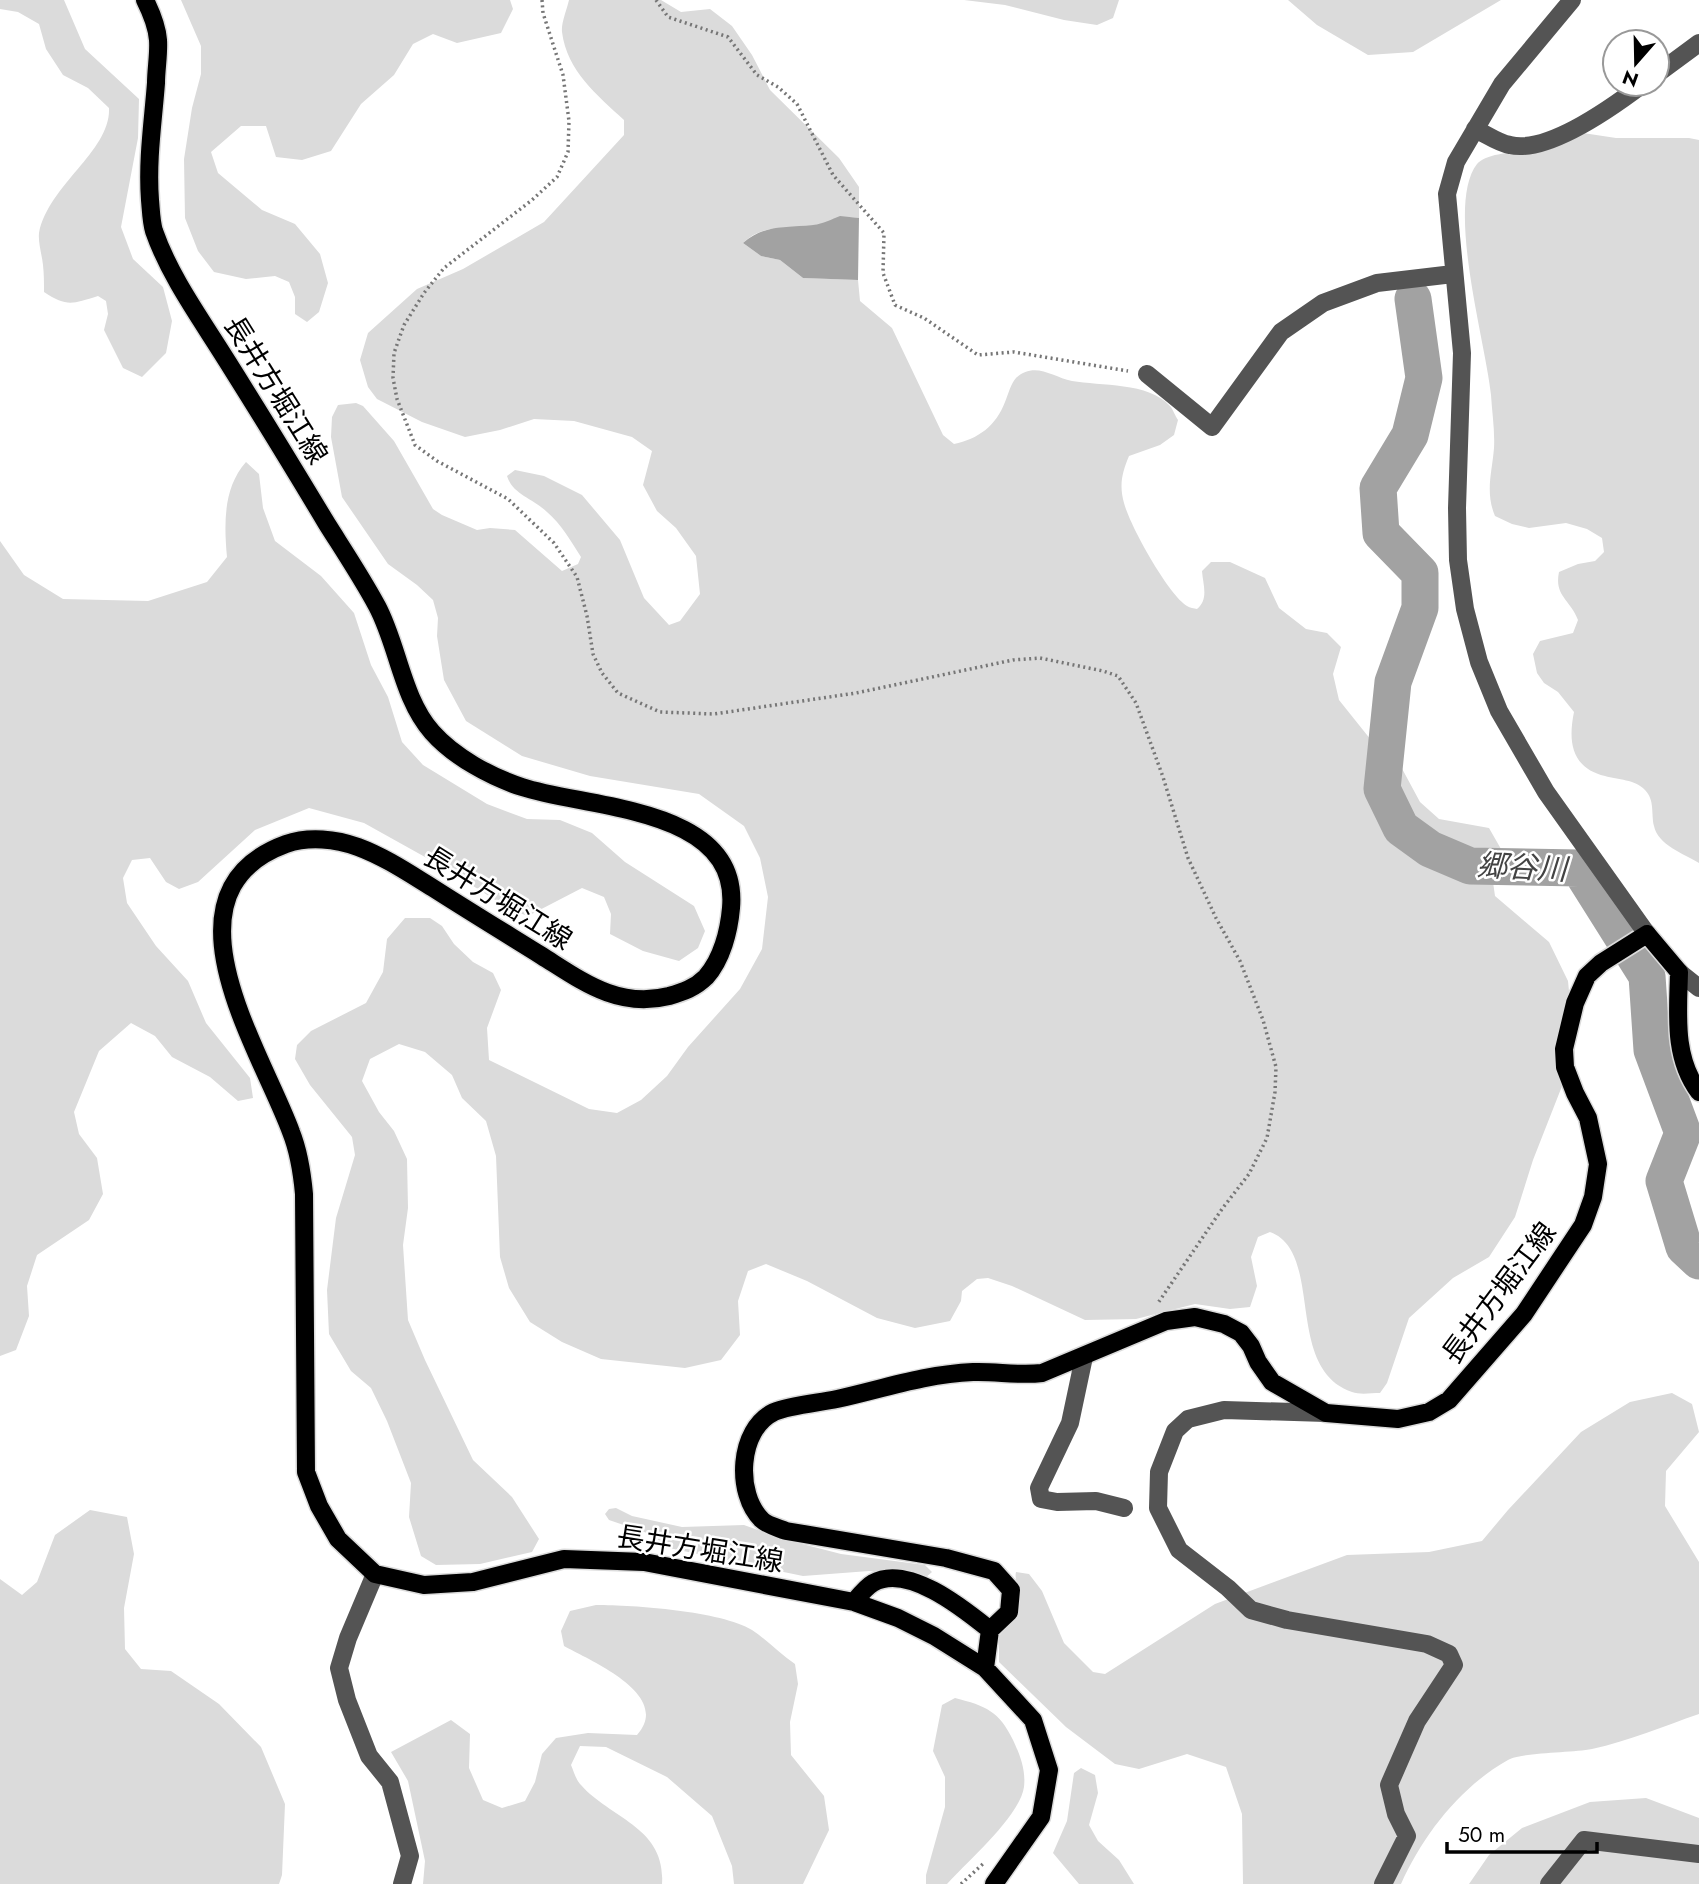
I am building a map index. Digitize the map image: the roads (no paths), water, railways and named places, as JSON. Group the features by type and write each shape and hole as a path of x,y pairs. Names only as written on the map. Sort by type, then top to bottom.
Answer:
{"main road":[{"name":"長井方堀江線","path":"145,0 158,40 148,169 152,227 180,285 380,610 413,699 429,729 452,751 520,787 670,822 703,839 723,864 732,899 729,926 720,954 706,976 689,990 663,998 638,1000 609,995 404,870 358,847 322,839 295,841 271,850 246,866 232,886 221,923 223,957 238,1013 290,1128 300,1159 304,1194 306,1472 319,1506 338,1539 375,1574 424,1585 473,1581 564,1559 645,1562 853,1602 898,1618 934,1636 985,1668 1033,1720 1049,1770 1041,1817 994,1884"},
{"name":"長井方堀江線","path":"985,1668 990,1630 1009,1612 1011,1590 994,1571 946,1558 786,1531 762,1521 751,1502 744,1481 747,1443 757,1424 774,1412 870,1392 924,1376 974,1372 1023,1375 1042,1373 1166,1321 1195,1317 1224,1324 1241,1333 1272,1382 1326,1413 1398,1419 1429,1412 1450,1400 1524,1314 1583,1224 1593,1198 1598,1164 1588,1118 1574,1093 1565,1068 1564,1049 1574,1003 1587,976 1601,963 1643,938"},
{"path":"1643,938 1679,972 1677,1037 1688,1078 1699,1092"},
{"path":"853,1602 874,1582 893,1579 924,1585 960,1606 990,1630"}],"street":[{"path":"1572,0 1503,85 1456,162 1447,194 1462,353 1458,560 1465,610 1479,662 1499,711 1546,792 1643,938"},
{"path":"1671,64 1699,43"},
{"path":"1475,129 1511,146 1538,144 1581,127 1623,98"},
{"path":"1147,374 1212,427 1281,332 1323,303 1377,283 1454,274"},
{"path":"1679,972 1699,988"},
{"path":"1084,1357 1070,1423 1039,1488 1041,1499 1057,1502 1096,1501 1124,1508"},
{"path":"1326,1413 1224,1410 1188,1419 1175,1431 1159,1472 1158,1508 1179,1550 1228,1588 1251,1610 1287,1620 1427,1644 1450,1654 1454,1665 1417,1721 1389,1785 1395,1814 1407,1836 1383,1884"},
{"path":"375,1574 348,1638 339,1668 347,1700 369,1756 390,1782 410,1856 402,1884"},
{"path":"1549,1884 1584,1840 1699,1854"}],"waterway":[{"name":"郷谷川","path":"1413,299 1424,378 1410,435 1378,488 1381,533 1420,573 1420,608 1393,682 1382,789 1401,828 1430,849 1470,866 1579,868 1647,976 1652,1050 1683,1133 1664,1181 1684,1247 1699,1261"}]}
